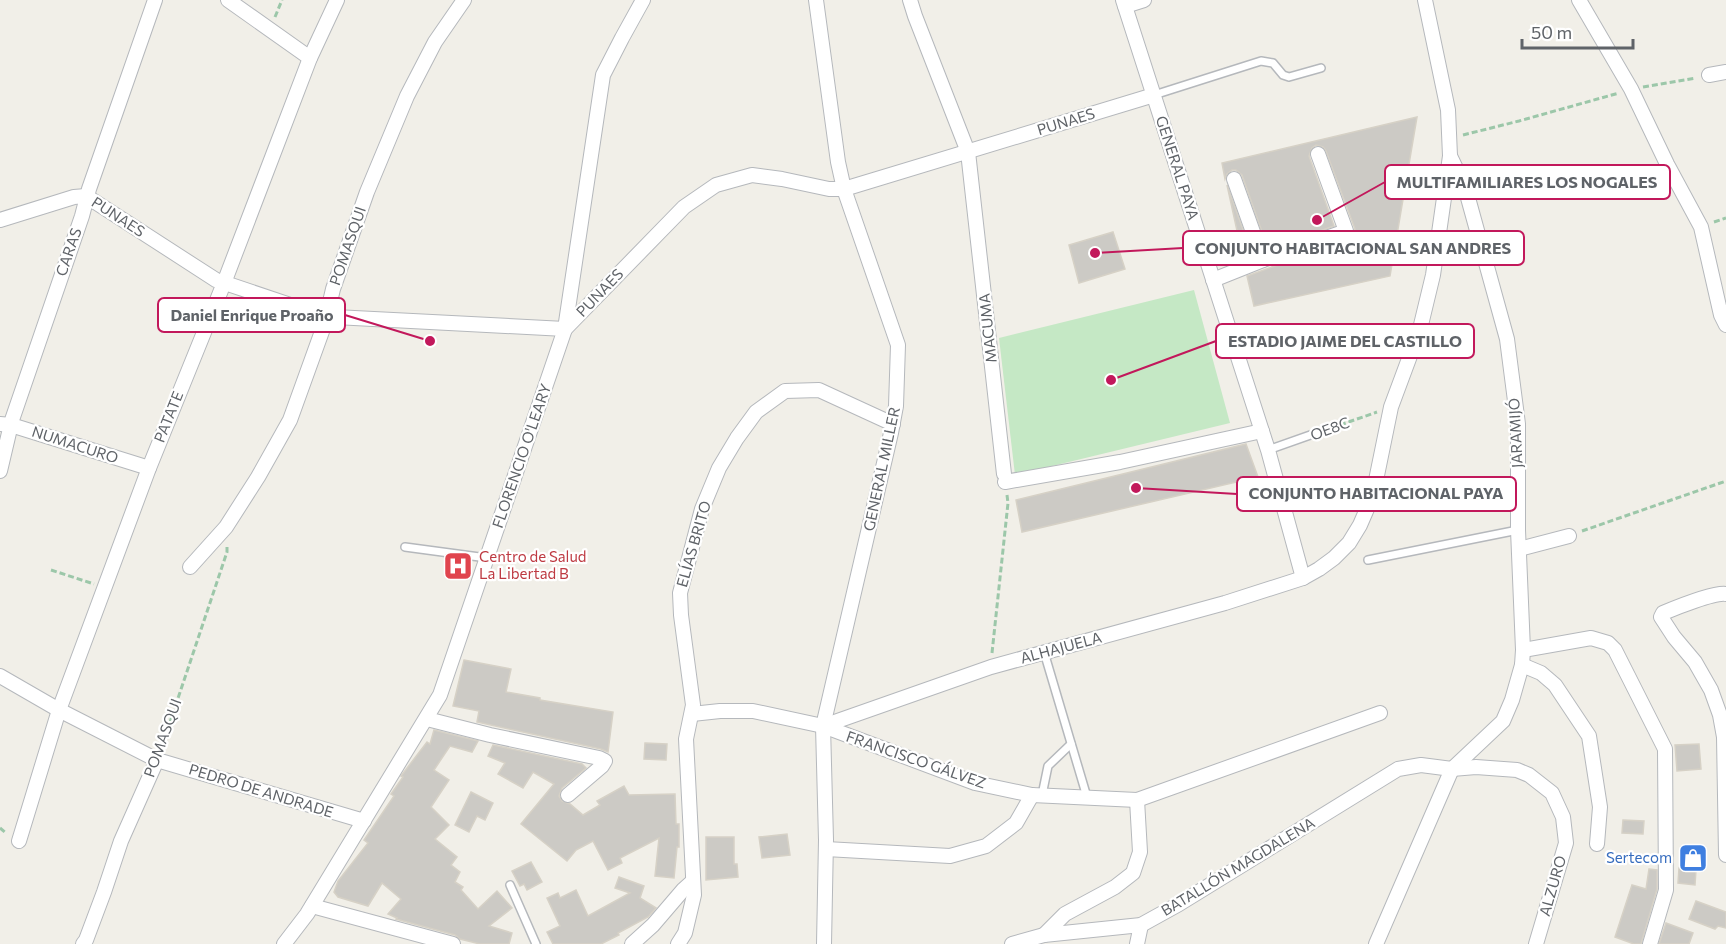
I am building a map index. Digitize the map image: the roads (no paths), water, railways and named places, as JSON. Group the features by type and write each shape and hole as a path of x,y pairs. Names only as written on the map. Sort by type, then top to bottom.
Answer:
{"street":[{"name":"CARAS","path":"0,471 5,424 82,216 86,196 155,0"},
{"path":"228,0 310,58"},
{"name":"PATATE","path":"19,841 59,710 149,468 224,284 310,58 337,0"},
{"name":"POMASQUI","path":"190,567 226,527 290,420 367,192 407,96 435,42 464,0"},
{"name":"FLORENCIO O'LEARY","path":"284,944 312,906 440,695 565,329 603,75 643,0"},
{"name":"GENERAL MILLER","path":"816,0 838,162 844,189 898,345 896,406 893,424 823,726 826,849 824,944"},
{"name":"MACUMA","path":"910,0 968,152 1005,478 1120,462 1262,431"},
{"path":"1124,3 1144,0"},
{"name":"JARAMIJÓ","path":"1381,942 1452,769 1503,721 1522,665 1523,650 1518,530 1518,424 1507,339 1465,187 1450,156 1448,110 1425,0"},
{"path":"1579,0 1631,89 1667,164 1701,226 1721,315 1726,325"},
{"name":"GENERAL PAYA","path":"1124,3 1268,450 1303,578"},
{"path":"1709,75 1726,72"},
{"name":"PUNAES","path":"0,220 74,197 86,196 224,284 320,315 565,329 684,207 716,185 752,175 829,189 844,189 1154,95"},
{"path":"1213,280 1346,231 1318,154"},
{"name":"ALHAJUELA","path":"823,726 991,667 1225,603 1303,578 1334,558 1349,543 1373,495 1391,406 1420,329 1433,275 1450,156"},
{"path":"1234,179 1263,260"},
{"name":"ELÍAS BRITO","path":"678,944 685,933 694,895 686,739 693,705 680,593 702,509 719,468 737,438 756,412 785,391 819,390 893,424"},
{"name":"NUMACURO","path":"5,424 149,468"},
{"path":"1520,549 1569,536"},
{"path":"1726,594 1718,593 1675,608 1663,613 1661,617 1695,662 1711,690 1720,715 1724,737 1726,855"},
{"path":"1523,650 1591,638 1608,643 1615,650 1665,749 1666,890 1650,944"},
{"path":"1522,665 1541,674 1555,685 1589,736 1600,807 1597,844"},
{"name":"PEDRO DE ANDRADE","path":"0,676 59,710 157,760 364,821"},
{"name":"FRANCISCO GÁLVEZ","path":"692,714 753,711 823,726 975,783 1037,795 1137,800 1380,713"},
{"path":"427,719 605,761 568,795"},
{"name":"POMASQUI","path":"83,944 121,841 157,760"},
{"name":"BATALLÓN MAGDALENA","path":"1012,944 1044,935 1141,926 1398,769 1421,765 1452,769"},
{"name":"ALZURO","path":"1452,769 1476,767 1517,770 1529,775 1552,793 1563,817 1566,843 1536,944"},
{"path":"826,849 950,856 986,846 1016,823 1037,795"},
{"path":"1044,935 1065,914 1115,887 1133,873 1140,852 1137,800"},
{"path":"633,944 693,881"},
{"path":"312,906 453,944"},
{"path":"1137,944 1141,926"}],"lane":[{"path":"1154,95 1261,61 1273,63 1283,75 1289,77 1321,68"},
{"name":"OE8C","path":"1268,450 1333,427"},
{"path":"1368,560 1518,530"},
{"path":"405,548 487,558"},
{"path":"1044,652 1087,798"},
{"path":"1037,795 1048,766 1071,744"},
{"path":"510,885 536,944"}],"place":[{"name":"MULTIFAMILIARES LOS NOGALES","path":"1317,220"},
{"name":"CONJUNTO HABITACIONAL SAN ANDRES","path":"1095,253"},
{"name":"Daniel Enrique Proaño","path":"430,341"},
{"name":"ESTADIO JAIME DEL CASTILLO","path":"1111,380"},
{"name":"CONJUNTO HABITACIONAL PAYA","path":"1136,488"},
{"name":"Centro de Salud La Libertad B","path":"458,566"},
{"name":"Sertecom","path":"1693,858"}]}
